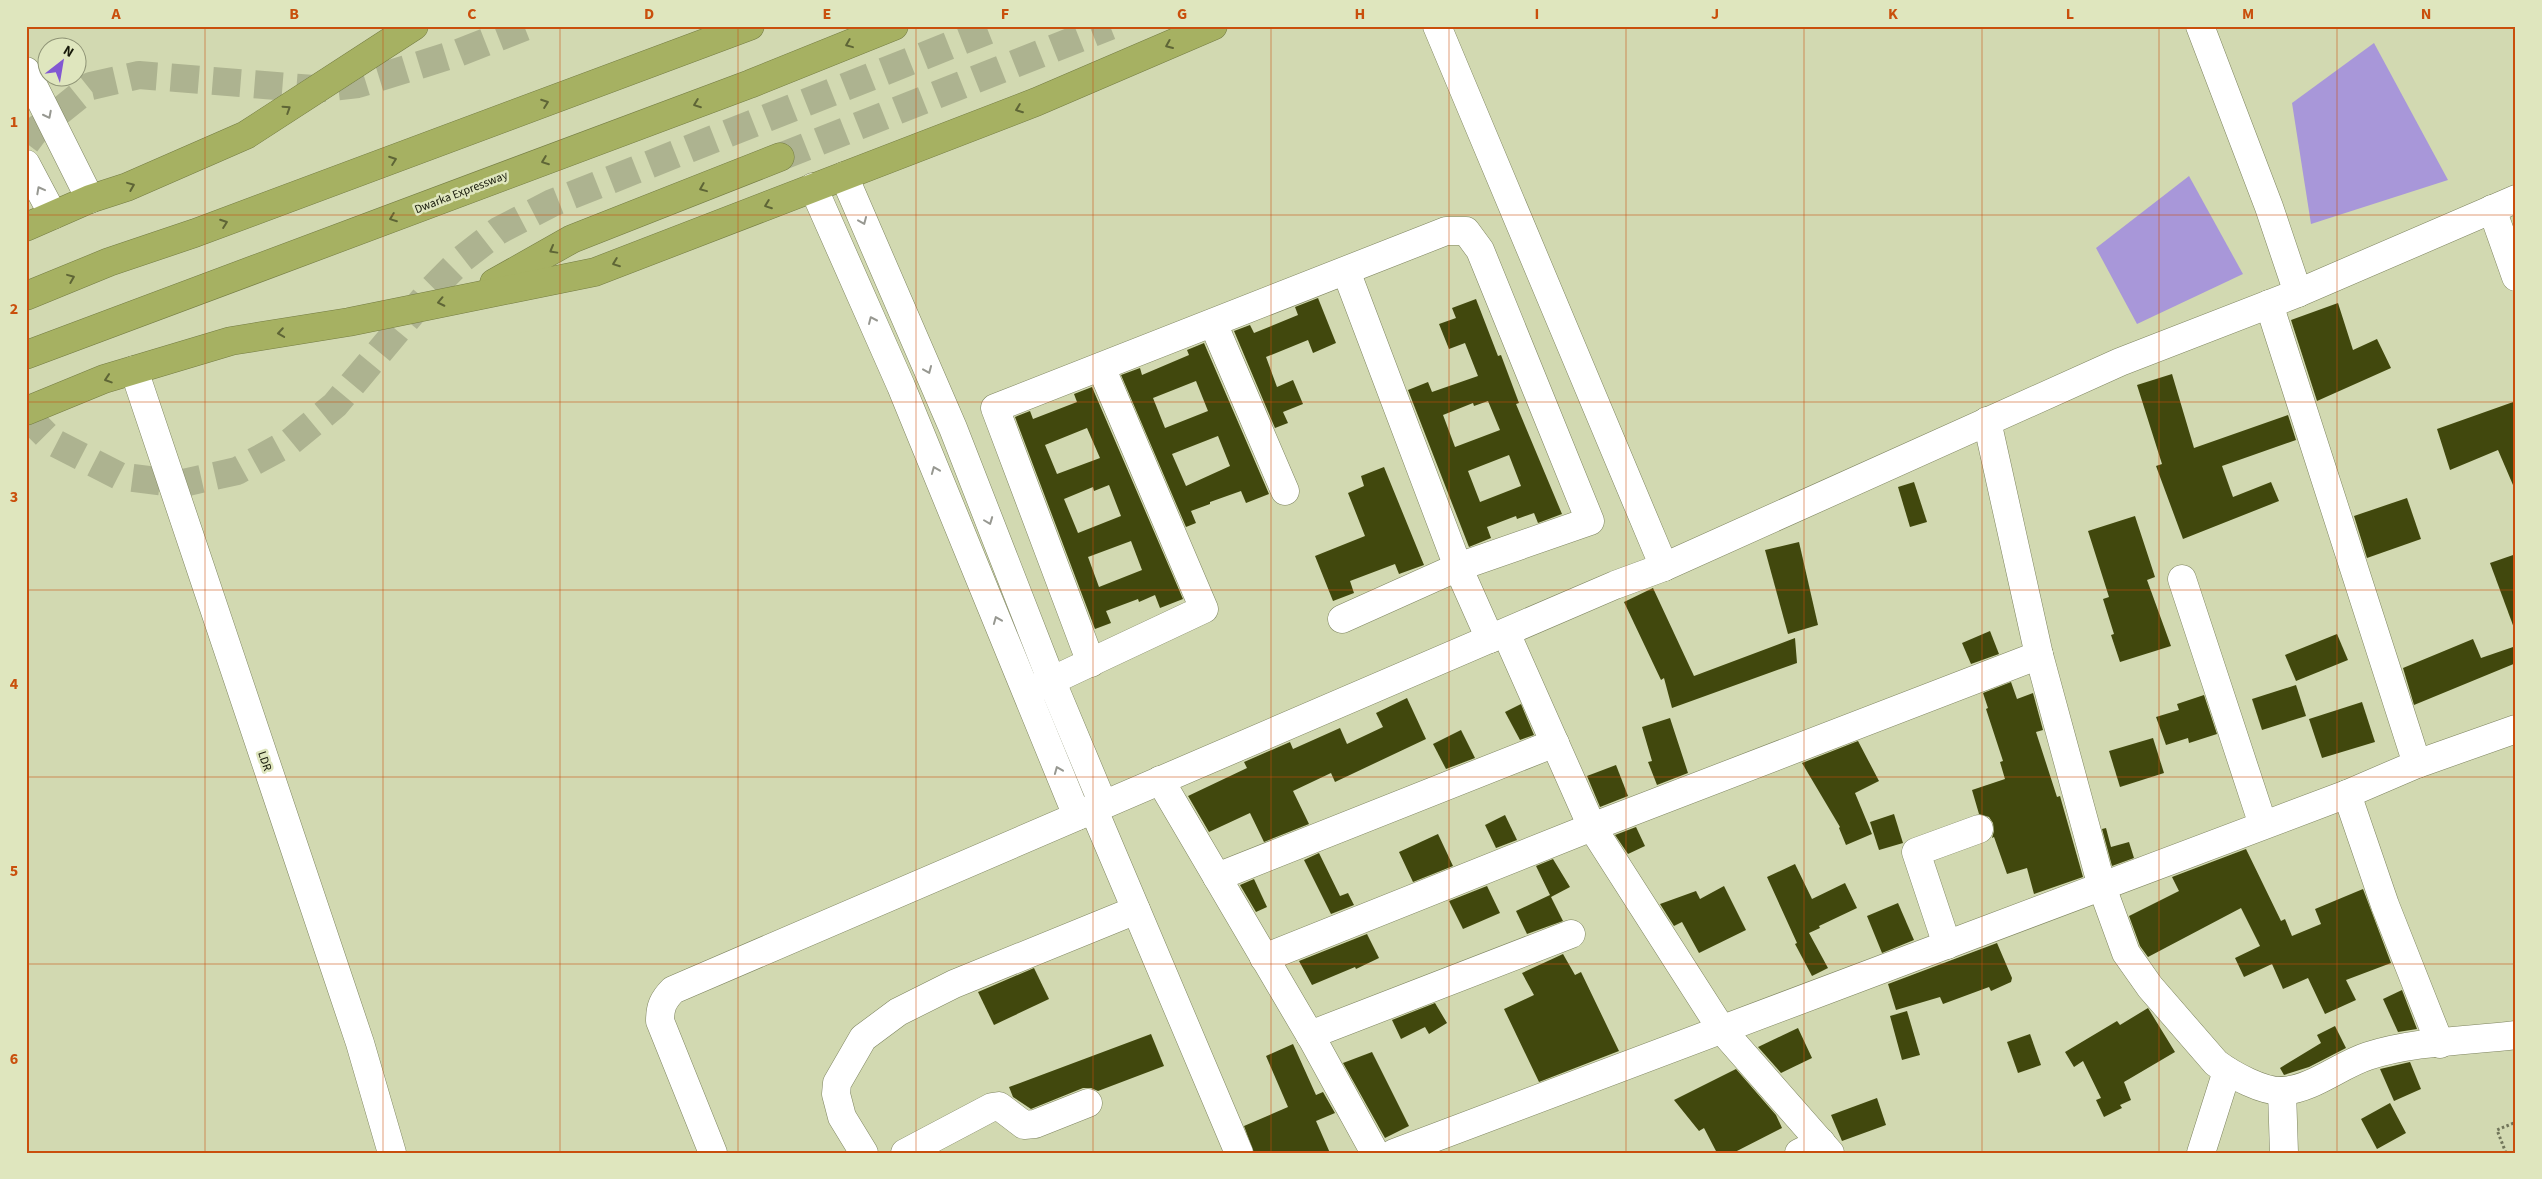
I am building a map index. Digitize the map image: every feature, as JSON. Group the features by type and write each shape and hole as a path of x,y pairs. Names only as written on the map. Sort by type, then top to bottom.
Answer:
{"highway":[{"path":"26,226 90,200 127,188 246,136 414,26"},
{"path":"26,296 109,262 195,233 750,26"},
{"name":"Dwarka Expressway","path":"26,355 750,84 894,26"},
{"path":"26,411 104,379 232,341 349,322 595,272 1036,102 1213,26"},
{"path":"473,296 572,239 780,157"}],"street":[{"path":"1437,26 1664,567"},
{"path":"2200,26 2269,207 2298,293"},
{"path":"26,72 90,200"},
{"path":"26,164 53,215"},
{"path":"844,176 953,428 1052,682 1091,809"},
{"path":"813,187 901,386 1026,692 1091,809 1240,1153"},
{"path":"713,1153 660,1021 660,1009 665,997 687,984 1615,585 1664,567 2120,362 2298,293 2504,204 2516,277"},
{"path":"1091,663 995,408 1446,231 1466,231 1480,250 1590,521 1458,567 1342,619"},
{"path":"1346,271 1458,567 1498,636 1555,743 1592,827 1722,1030 1816,1149"},
{"path":"2269,304 2417,764"},
{"path":"1214,323 1285,491"},
{"path":"1026,692 1052,682 1204,609 1102,367"},
{"name":"LDR","path":"134,370 357,1035 392,1153"},
{"path":"1988,421 2039,655 2102,887 2126,953 2135,969 2216,1063 2227,1071 2253,1084 2282,1091 2302,1087 2368,1056 2516,1034"},
{"path":"2182,579 2263,825"},
{"path":"1264,958 1592,827 2039,655"},
{"path":"1394,1153 2347,794 2417,764 2516,729"},
{"path":"1217,878 1555,743"},
{"path":"1160,780 1310,1035 1375,1153"},
{"path":"2347,794 2385,904 2440,1044"},
{"path":"1947,946 1916,852 1980,829"},
{"path":"864,1153 842,1117 836,1094 837,1083 863,1038 898,1012 954,984 1136,910"},
{"path":"1310,1035 1571,934"},
{"path":"2201,1153 2227,1071"},
{"path":"2282,1091 2284,1153"},
{"path":"905,1153 992,1107 999,1106 1024,1126 1035,1124 1088,1104"}],"path":[{"path":"2506,1153 2496,1130 2516,1122"}],"shaded area":[{"path":"2374,43 2448,180 2311,224 2292,103"},
{"path":"2189,176 2243,274 2137,324 2096,248"}],"building":[{"path":"1318,298 1336,343 1313,353 1308,340 1266,357 1277,387 1293,380 1303,404 1283,412 1288,423 1275,428 1234,331 1250,325 1254,333 1298,315 1295,307"},
{"path":"1476,299 1498,356 1501,355 1519,403 1516,404 1562,514 1538,523 1534,513 1517,519 1516,516 1487,527 1491,538 1469,547 1408,390 1428,382 1432,392 1478,376 1465,343 1449,349 1439,324 1456,318 1452,308","holes":["1488,401 1500,430 1455,447 1443,415 1473,403 1474,406","1509,455 1521,486 1480,502 1468,471"]},
{"path":"2338,303 2353,350 2377,339 2391,368 2317,401 2291,320"},
{"path":"1204,343 1269,494 1246,503 1241,491 1210,502 1210,504 1191,511 1196,523 1186,527 1121,375 1140,368 1142,375 1189,355 1187,350","holes":["1196,381 1208,411 1165,428 1153,398","1218,436 1230,466 1186,486 1172,454"]},
{"path":"2172,374 2194,448 2288,415 2296,440 2222,466 2233,497 2271,482 2279,501 2183,539 2156,466 2162,464 2137,385"},
{"path":"1092,387 1183,599 1160,608 1155,595 1139,602 1138,599 1106,611 1111,623 1095,629 1015,417 1030,411 1033,419 1077,402 1074,394","holes":["1087,428 1100,458 1057,474 1045,445","1109,485 1121,516 1078,533 1064,499 1093,487 1094,491","1131,541 1142,570 1099,587 1088,557"]},
{"path":"2516,401 2516,492 2498,450 2450,470 2437,429"},
{"path":"1384,467 1424,565 1399,574 1395,564 1350,581 1354,593 1333,601 1315,556 1365,536 1348,493 1364,486 1361,476"},
{"path":"1914,482 1927,522 1910,527 1898,487"},
{"path":"2407,498 2421,539 2367,558 2354,516"},
{"path":"2135,516 2155,577 2147,580 2171,646 2120,662 2111,635 2114,634 2103,599 2109,597 2088,531"},
{"path":"1799,542 1818,625 1788,634 1765,550"},
{"path":"2516,554 2516,628 2514,628 2490,563"},
{"path":"1653,588 1694,676 1795,638 1797,663 1672,708 1664,678 1661,680 1624,602"},
{"path":"1990,631 1999,654 1971,664 1962,643"},
{"path":"2337,634 2348,660 2296,681 2285,655"},
{"path":"2473,639 2481,658 2516,646 2516,663 2414,705 2403,668"},
{"path":"2011,682 2017,699 2033,693 2043,730 2036,732 2057,797 2060,796 2083,877 2034,894 2027,868 2007,874 1994,837 1992,838 1994,831 1993,823 1989,817 1979,814 1972,790 2005,779 2000,762 2003,761 1986,709 1988,708 1983,693"},
{"path":"2296,685 2306,716 2262,730 2252,699"},
{"path":"2204,695 2217,734 2189,743 2188,738 2166,745 2156,717 2179,710 2177,704"},
{"path":"1407,698 1426,739 1335,782 1331,773 1293,791 1309,824 1264,842 1250,813 1209,832 1188,796 1247,768 1244,762 1290,742 1293,749 1340,728 1347,744 1383,727 1376,713"},
{"path":"2362,702 2375,742 2322,758 2309,719"},
{"path":"1521,704 1534,735 1520,740 1505,712"},
{"path":"1670,718 1688,773 1657,785 1648,762 1652,761 1642,727"},
{"path":"1461,730 1475,758 1446,769 1433,744"},
{"path":"2153,738 2164,773 2120,787 2109,751"},
{"path":"1858,741 1879,781 1855,793 1872,834 1846,845 1840,827 1802,763"},
{"path":"1616,765 1628,796 1600,807 1587,776"},
{"path":"1894,814 1903,843 1879,850 1870,822"},
{"path":"1505,815 1517,840 1496,848 1485,825"},
{"path":"1636,827 1645,846 1628,854 1615,835"},
{"path":"2106,828 2111,847 2129,842 2134,858 2112,866 2102,829"},
{"path":"1438,834 1453,866 1413,882 1399,852"},
{"path":"2246,849 2281,921 2285,919 2292,936 2321,924 2315,909 2363,889 2391,963 2346,980 2356,1000 2325,1014 2308,978 2283,989 2272,964 2244,977 2235,958 2260,946 2241,908 2148,957 2140,946 2129,916 2179,891 2172,877"},
{"path":"1319,853 1340,896 1348,893 1354,905 1331,914 1304,860"},
{"path":"1553,859 1570,887 1551,897 1563,921 1527,934 1516,911 1550,895 1536,866"},
{"path":"1795,864 1812,899 1845,883 1857,908 1819,926 1820,928 1809,933 1828,968 1812,976 1795,944 1797,943 1767,877"},
{"path":"1254,879 1267,907 1256,912 1240,885"},
{"path":"1487,886 1500,913 1463,929 1449,901"},
{"path":"1724,886 1746,930 1699,953 1682,922 1674,926 1660,904 1696,891 1700,899"},
{"path":"1898,903 1914,940 1882,953 1867,916"},
{"path":"1367,934 1379,958 1356,969 1355,967 1312,985 1299,961"},
{"path":"1997,943 2012,978 2011,982 1991,991 1989,987 1943,1004 1940,997 1896,1010 1888,984"},
{"path":"1563,954 1575,975 1581,972 1619,1051 1539,1082 1504,1009 1534,995 1522,973"},
{"path":"1034,968 1049,999 994,1025 978,992"},
{"path":"2402,990 2417,1029 2398,1032 2383,999"},
{"path":"1435,1003 1447,1023 1429,1034 1425,1027 1401,1039 1392,1020"},
{"path":"2148,1008 2175,1052 2124,1082 2131,1100 2120,1105 2122,1108 2104,1117 2096,1100 2101,1098 2083,1061 2074,1067 2065,1052 2117,1021 2120,1025"},
{"path":"1907,1011 1920,1055 1902,1060 1890,1016"},
{"path":"2335,1026 2346,1048 2309,1067 2284,1075 2280,1068 2321,1043 2317,1035"},
{"path":"1798,1028 1812,1058 1781,1073 1758,1047"},
{"path":"1151,1034 1164,1066 1098,1091 1091,1088 1083,1088 1031,1109 1013,1097 1009,1087"},
{"path":"2030,1034 2041,1065 2018,1073 2007,1042"},
{"path":"1293,1044 1316,1095 1323,1092 1335,1113 1316,1121 1330,1153 1254,1153 1244,1126 1288,1107 1266,1056"},
{"path":"1372,1052 1409,1126 1385,1138 1343,1063"},
{"path":"2410,1062 2421,1089 2394,1101 2380,1069"},
{"path":"1736,1069 1776,1115 1782,1128 1733,1153 1717,1153 1704,1128 1699,1131 1674,1100"},
{"path":"1877,1098 1886,1125 1842,1141 1831,1115"},
{"path":"2390,1103 2406,1133 2377,1149 2361,1119"}],"tunnel":[{"path":"26,143 35,131 91,86 139,75 314,89 358,84 458,53 527,26"},
{"path":"26,415 53,442 119,476 179,484 237,471 290,442 335,405 432,289 462,259 498,231 552,203 999,26"},
{"path":"780,157 1110,26"}]}
